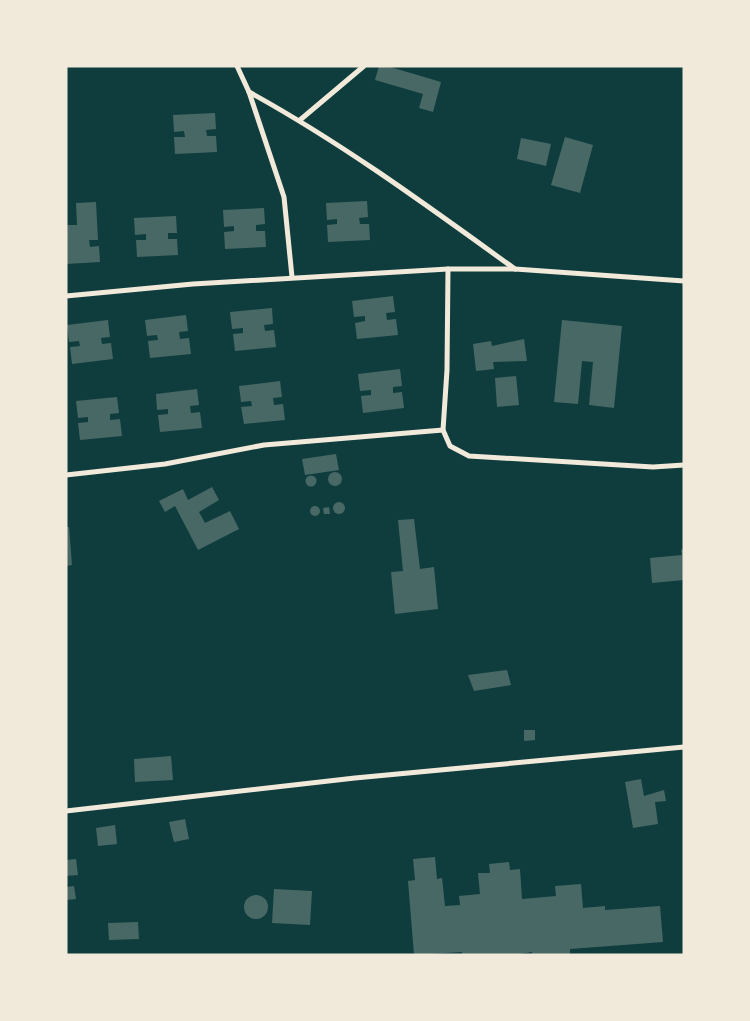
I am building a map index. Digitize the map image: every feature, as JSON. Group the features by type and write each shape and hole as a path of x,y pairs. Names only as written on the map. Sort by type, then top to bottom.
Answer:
{"street":[{"path":"237,66 249,92 284,197 292,277"},
{"path":"300,120 364,66"},
{"path":"249,92 300,120 515,269"},
{"path":"448,268 447,370 443,430 450,446 469,456 653,467 684,465"},
{"path":"66,296 193,284 448,268 515,269 684,281"},
{"path":"66,475 165,464 264,445 443,430"},
{"path":"66,811 355,778 684,746"}],"building":[{"path":"379,66 387,66 441,82 433,112 419,108 423,94 375,80"},
{"path":"215,113 216,129 206,130 207,136 216,136 217,152 175,154 174,137 185,137 184,131 174,132 173,115"},
{"path":"565,137 593,145 580,193 551,185"},
{"path":"521,138 551,144 546,166 517,159"},
{"path":"367,201 368,217 359,218 360,224 369,224 370,240 328,242 327,225 337,224 337,219 327,220 326,203"},
{"path":"96,202 98,240 89,240 90,247 99,246 100,262 66,264 66,225 77,225 76,203"},
{"path":"264,208 265,224 256,225 256,231 265,231 266,247 225,249 224,232 234,231 234,226 224,227 223,210"},
{"path":"176,216 177,233 168,233 168,239 177,239 178,255 137,257 136,240 146,240 146,234 135,235 134,218"},
{"path":"393,296 395,312 386,313 387,320 396,319 398,335 357,339 355,323 365,321 365,316 354,317 352,301"},
{"path":"272,308 273,324 264,325 265,331 274,330 276,347 235,351 233,334 243,333 243,328 232,329 230,312"},
{"path":"186,315 188,331 179,332 180,339 189,338 191,354 150,358 148,341 158,340 157,335 147,336 145,320"},
{"path":"108,320 110,337 101,338 102,344 111,343 113,359 72,364 70,347 80,346 79,341 69,342 67,325"},
{"path":"562,320 622,326 614,408 589,405 593,362 582,361 578,404 554,402"},
{"path":"524,339 527,361 493,362 494,369 476,371 473,344 491,341 492,346"},
{"path":"400,369 402,386 393,387 393,393 402,392 404,408 363,413 361,396 371,395 371,390 360,391 358,374"},
{"path":"516,376 519,405 497,407 495,378"},
{"path":"280,381 282,397 273,398 274,405 283,404 285,420 244,424 241,407 252,406 251,401 241,402 239,386"},
{"path":"197,389 199,405 190,406 191,413 200,412 202,428 160,432 158,415 168,414 168,409 157,410 156,394"},
{"path":"117,397 119,413 110,414 110,420 120,419 122,436 80,440 78,423 88,422 88,417 78,418 76,401"},
{"path":"336,454 339,470 305,475 302,459"},
{"path":"335,472 340,474 342,479 340,484 335,486 330,484 328,479 330,474"},
{"path":"309,476 313,476 316,481 315,485 309,486 306,483 306,479"},
{"path":"212,487 219,500 199,512 205,523 230,511 239,529 198,550 175,506 165,512 159,501 183,489 188,500"},
{"path":"341,502 344,503 344,513 337,514 334,513 333,506 334,503"},
{"path":"313,506 317,506 320,511 319,515 313,516 310,513 310,509"},
{"path":"329,507 330,514 324,514 323,508"},
{"path":"414,519 420,569 434,567 438,609 395,614 391,572 403,571 398,520"},
{"path":"66,527 69,527 72,565 66,566"},
{"path":"684,549 684,580 652,583 650,558 682,555 681,550"},
{"path":"507,670 511,685 474,691 468,675"},
{"path":"524,730 535,730 535,740 524,741"},
{"path":"171,756 173,780 135,782 134,759"},
{"path":"641,779 644,796 664,790 666,801 655,802 658,824 633,828 625,782"},
{"path":"185,819 189,839 174,842 169,822"},
{"path":"115,825 117,844 98,846 96,828"},
{"path":"435,857 437,879 442,878 445,906 460,905 459,896 480,894 478,873 490,873 489,864 509,862 510,870 520,869 522,899 556,896 555,886 581,884 583,908 605,906 605,910 660,906 663,942 570,949 570,955 532,955 532,952 514,955 462,955 462,952 414,955 408,881 415,880 413,859"},
{"path":"76,859 78,875 66,876 66,860"},
{"path":"74,886 76,899 66,900 66,887"},
{"path":"274,889 312,891 310,925 272,923"},
{"path":"256,895 261,896 267,902 267,912 261,918 256,919 251,918 245,912 244,907 245,902 251,896"},
{"path":"138,922 139,939 109,940 108,923"}]}
